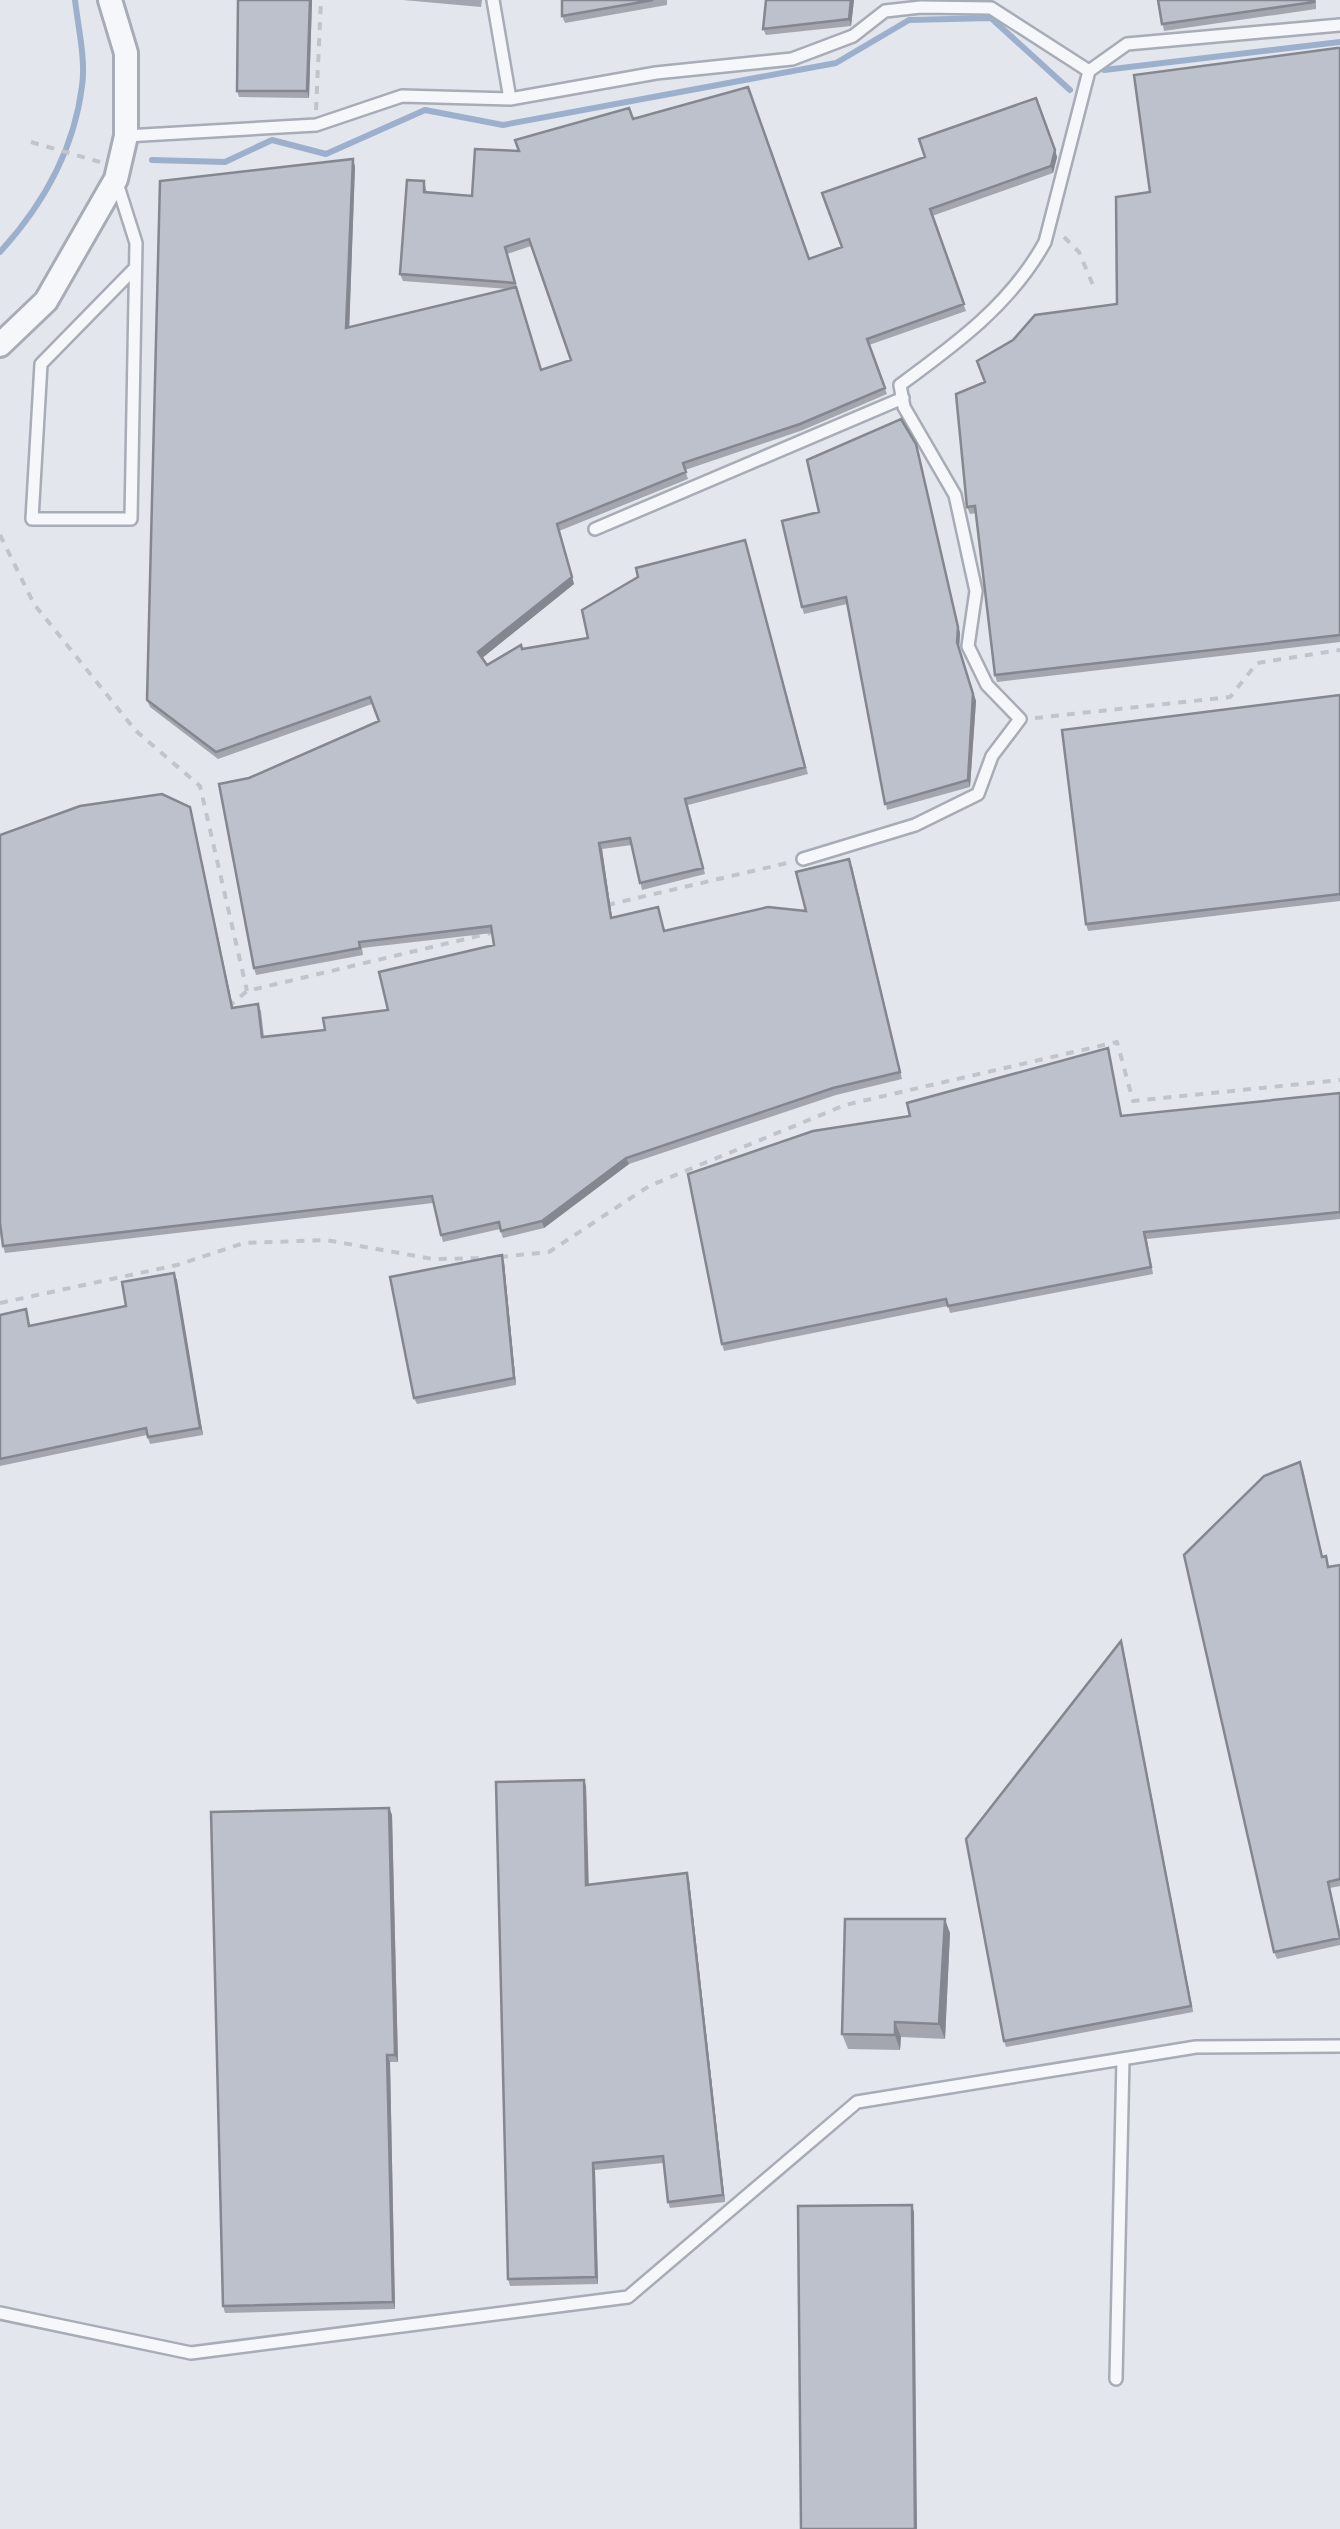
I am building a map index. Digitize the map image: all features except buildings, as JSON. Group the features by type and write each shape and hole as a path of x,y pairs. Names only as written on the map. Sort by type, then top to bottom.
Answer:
{"street":[{"path":"0,346 46,301 116,179 126,136 126,53 110,0"}],"lane":[{"path":"494,0 510,99"},
{"path":"126,136 316,124 402,96 510,99 656,73 792,59 853,36 884,11 921,7 992,8 1088,71"},
{"path":"803,860 915,825 978,794 992,756 1020,719 987,685 968,646 976,591 956,495 903,398 900,385 974,331 1034,262 1049,224 1088,71 1127,44 1340,24"},
{"path":"116,179 136,243 131,519 32,519 41,364 135,268"},
{"path":"595,529 903,398"},
{"path":"0,2313 192,2352 628,2298 858,2102 1196,2047 1340,2046"},
{"path":"1116,2378 1123,2058"}],"path":[{"path":"316,124 320,0"},
{"path":"30,142 94,161"},
{"path":"1049,224 1080,252 1095,290"},
{"path":"0,535 46,618 136,731 200,786 247,991"},
{"path":"1020,719 1230,696 1257,663 1340,650"},
{"path":"608,905 803,860"},
{"path":"212,1009 232,1007 247,991 512,928"},
{"path":"0,1303 177,1265 244,1242 326,1240 434,1260 548,1252 649,1186 845,1105 1117,1042 1133,1101 1340,1080"}],"waterway":[{"path":"0,252 43,196 72,132 83,76 75,0"},
{"path":"152,160 225,162 272,140 326,154 425,110 503,125 836,63 909,20 991,18 1070,90"},
{"path":"1104,70 1340,42"}]}
